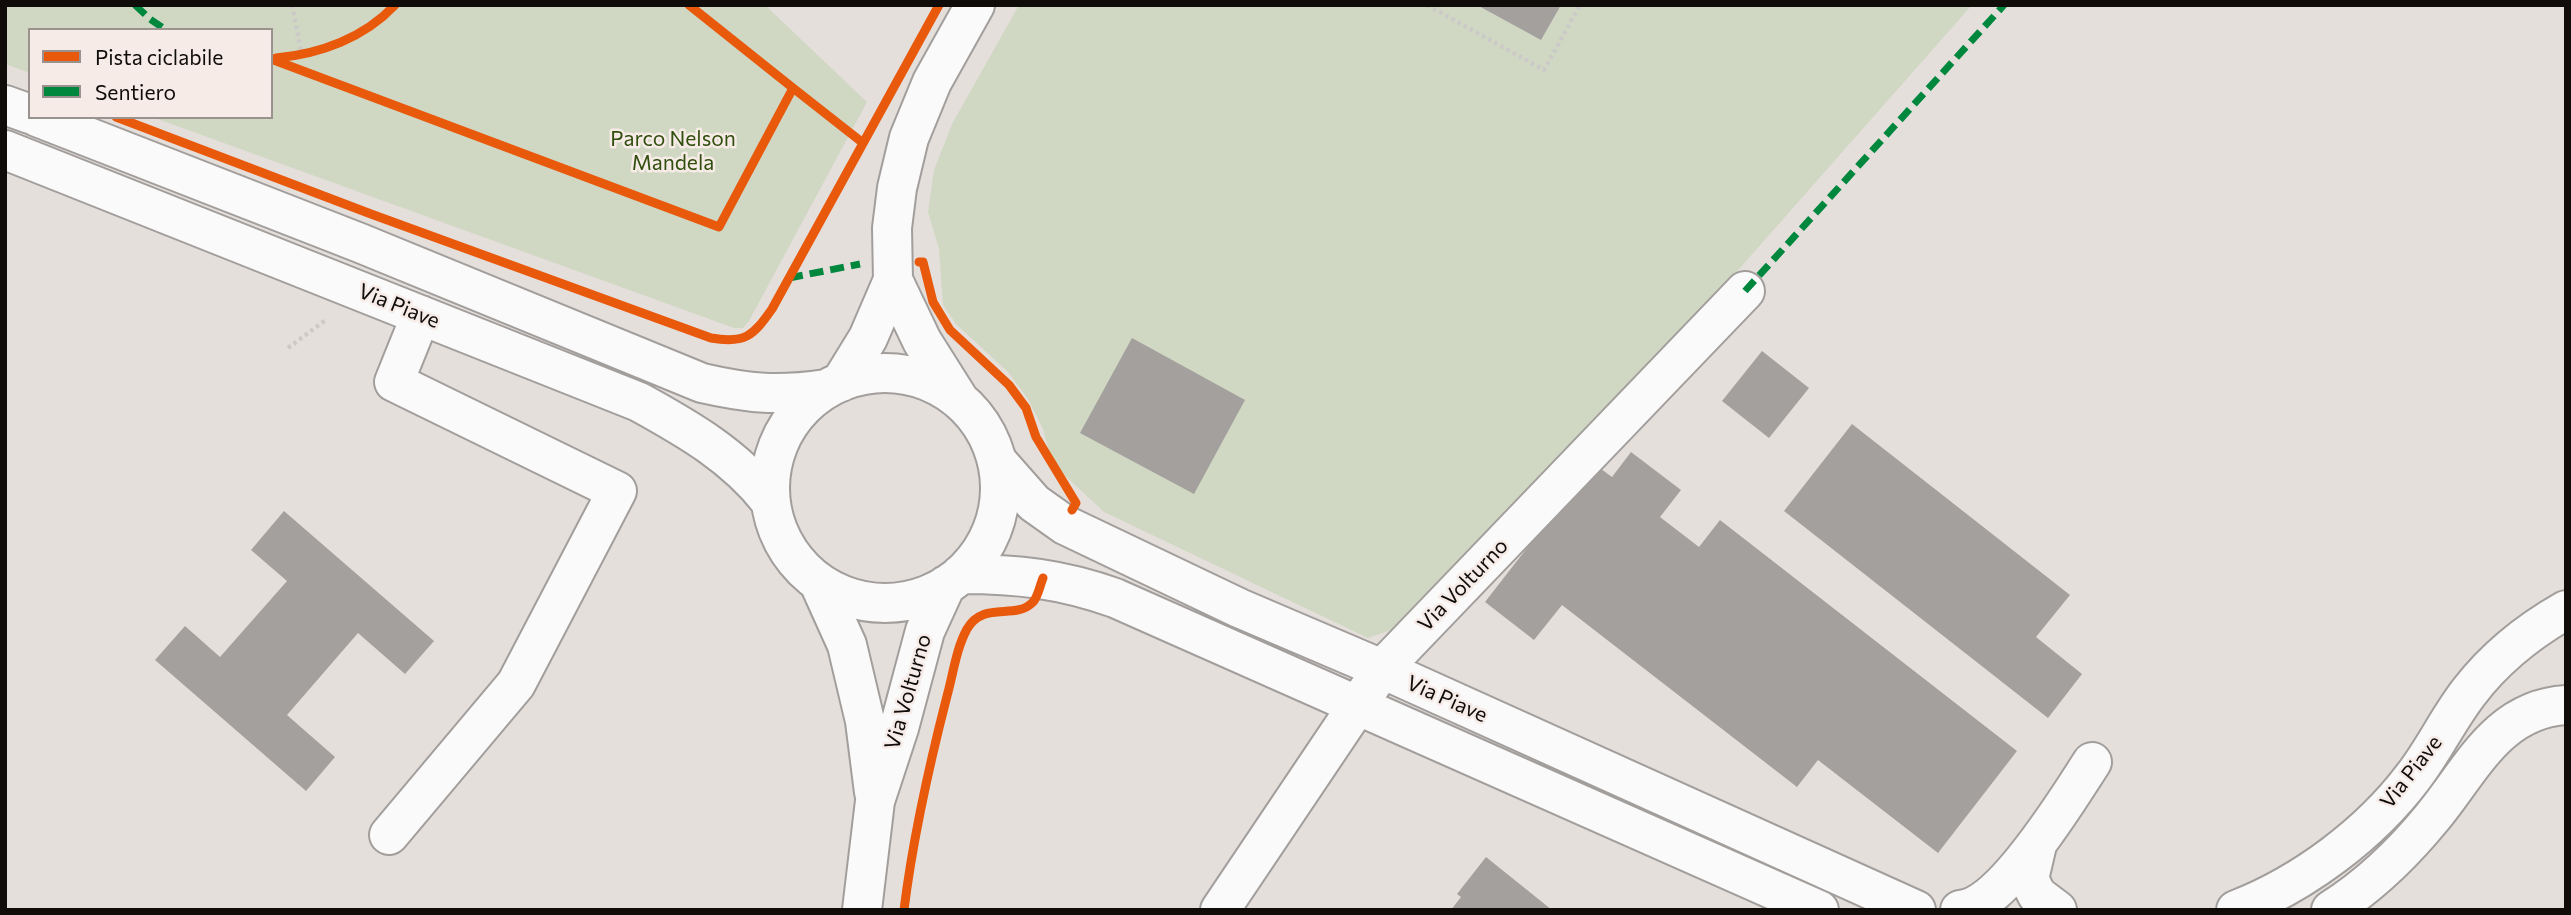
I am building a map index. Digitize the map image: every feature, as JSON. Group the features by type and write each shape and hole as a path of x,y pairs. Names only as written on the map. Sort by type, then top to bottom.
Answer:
{"street":[{"path":"834,386 869,338 893,280 892,228 895,201 909,138 932,82 975,5"},
{"path":"5,105 28,113"},
{"name":"Via Piave","path":"42,119 360,243 702,383 758,394 787,395 834,386"},
{"name":"Via Piave","path":"5,150 639,402 686,428 738,465 770,501"},
{"path":"893,280 922,341 959,401"},
{"name":"Via Volturno","path":"1220,910 1382,669 1745,291"},
{"path":"389,835 516,684 617,491 394,382 421,315"},
{"path":"876,373 911,376 945,390 959,401 983,427 997,461 1000,487 997,513 984,547 954,580 914,600 881,604 848,598 819,583 801,568 786,548 773,517 770,501 771,468 782,437 800,410 834,386 876,373"},
{"name":"Via Piave","path":"997,461 1034,503 1065,525 1239,608 1382,669 1917,910"},
{"name":"Via Piave","path":"954,580 1002,574 1043,578 1080,585 1115,598 1819,910"},
{"name":"Via Volturno","path":"862,910 875,801 899,729 925,631 954,580"},
{"name":"Via Volturno","path":"819,583 847,645 865,721 875,801"},
{"name":"Via Piave","path":"2236,910 2277,891 2357,835 2413,777 2482,677 2520,640 2566,610"},
{"name":"Via Piave","path":"2331,910 2387,866 2413,840 2469,766 2495,737 2523,716 2550,706 2566,705"},
{"path":"1960,910 1988,895 2010,877 2037,845 2092,762"},
{"path":"2037,845 2029,879 2038,895 2057,910"}],"path":[{"path":"292,5 302,56"},
{"path":"1427,5 1545,70 1580,5"},
{"path":"743,339 755,332 772,309 870,131"},
{"path":"288,348 328,319"}],"green space":[{"name":"Parco Nelson Mandela","path":"5,5 765,5 867,102 749,321 743,328 734,328 158,119 273,119 273,28 28,28 28,72 5,64"},
{"path":"1019,5 1972,5 1545,489 1417,621 1368,638 1104,512 1058,469 1028,399 1008,372 956,324 943,305 939,249 928,212 934,170 952,124"}],"building":[{"path":"1477,5 1561,5 1541,40"},
{"path":"1132,338 1245,400 1194,494 1080,433"},
{"path":"1762,351 1809,388 1769,438 1722,401"},
{"path":"1852,424 2070,595 2036,637 2082,674 2048,718 1784,511"},
{"path":"1631,452 1681,490 1660,517 1699,547 1720,520 2017,751 1938,853 1818,760 1797,787 1562,605 1534,640 1485,602 1593,463 1612,477"},
{"path":"284,511 434,641 405,674 358,633 287,715 335,757 306,791 155,660 185,626 220,657 287,581 251,550"},
{"path":"1486,857 1552,910 1451,910 1461,897 1457,894"}],"marked path":[{"path":"135,5 163,28"},
{"path":"1745,291 2004,5"},
{"path":"789,278 860,264"}],"cycle path":[{"path":"276,58 309,53 340,42 370,27 395,5"},
{"path":"273,60 719,227 793,88 689,5"},
{"path":"121,119 371,214 711,338 740,339 753,332 772,309 939,5"},
{"path":"793,88 863,143"},
{"path":"919,262 923,262 933,302 950,330 1009,385 1026,408 1036,437 1076,503 1072,510"},
{"path":"904,910 928,775 963,637 974,620 982,615 1017,610 1033,602 1043,578"}]}
